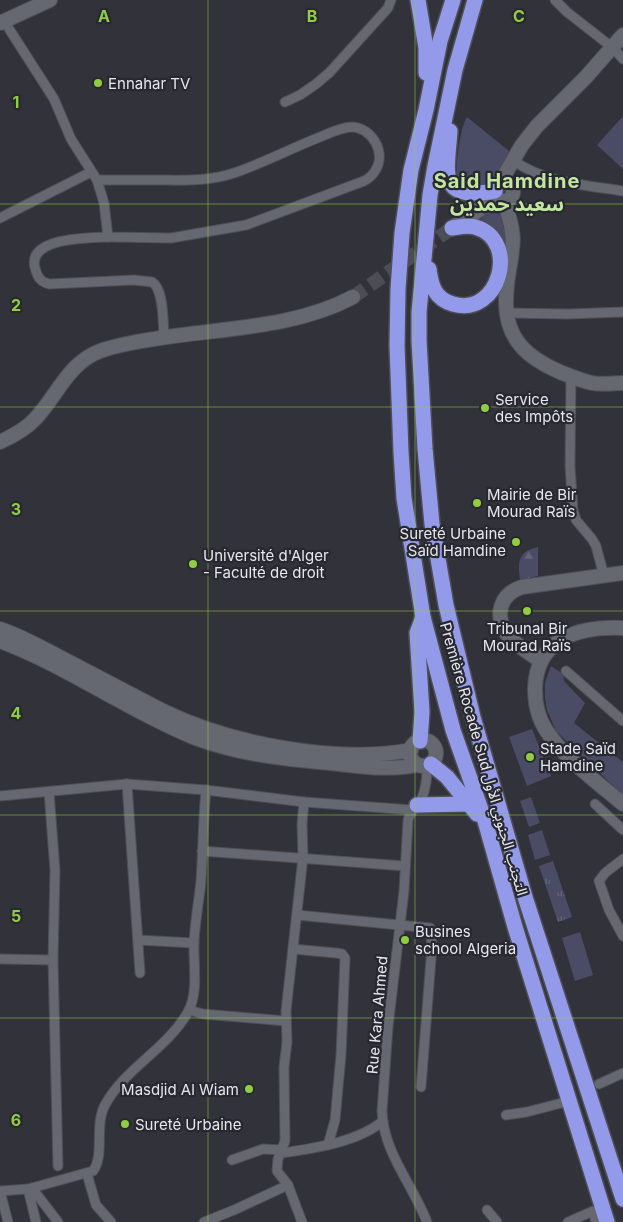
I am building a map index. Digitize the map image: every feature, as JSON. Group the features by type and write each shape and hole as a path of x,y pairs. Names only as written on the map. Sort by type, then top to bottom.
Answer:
{"highway":[{"path":"418,0 424,25 427,61 418,116 419,137"},
{"name":"Première Rocade Sud التجنب الجنوبي الأول","path":"454,0 440,41 411,170 402,233 398,289 397,346 404,498 423,617 454,730 485,822 515,928 607,1222"},
{"name":"Première Rocade Sud التجنب الجنوبي الأول","path":"476,0 455,70 448,103 430,195 425,251 419,341 424,433 432,524 446,606 473,717 525,898 593,1086 623,1199"},
{"path":"448,103 451,120 447,171 450,183 457,190 472,194 502,193"},
{"path":"425,251 433,290 446,302 465,306 483,299 490,292 499,276 501,259 499,250 492,238 483,230 474,226 452,228"},
{"path":"416,745 422,712 417,633 423,617"},
{"path":"423,765 447,777 485,822"},
{"path":"415,808 468,804"},
{"path":"570,1104 594,1216"}],"street":[{"path":"50,0 2,22 54,99 72,139 97,180 104,203 108,236"},
{"path":"284,102 308,90 330,72 388,8 391,0"},
{"path":"555,0 567,12 613,48 623,59"},
{"path":"452,228 502,193 522,145 537,126 586,77 623,35"},
{"path":"97,180 192,181 214,178 234,173 327,134 350,127 363,129 377,144 379,157 376,171 364,182 246,225 171,238 108,236 62,241 45,245 39,250 34,264 40,280 49,284 134,280 152,282 158,288 160,296 164,337"},
{"path":"514,161 537,174 560,181 590,187 623,190"},
{"path":"0,218 91,172"},
{"path":"502,193 510,217 513,235 506,294 506,313 511,330 527,354 536,360 571,376 592,383 623,383"},
{"path":"0,442 24,429 34,420 76,367 98,351 164,337 279,321 323,310 353,297"},
{"path":"506,313 568,314 623,312"},
{"path":"571,376 570,466 573,510 576,520 596,546 604,576"},
{"path":"541,661 513,641 507,634 500,614 501,604 509,592 522,587 623,573"},
{"path":"623,628 593,628 572,634 559,641 541,661 536,676 535,699 542,723 555,742 623,804"},
{"path":"0,629 30,642 180,719 231,737 266,745 350,755 378,754 429,742 435,748 436,757 423,765 387,768 296,760 212,744 178,730 76,677 0,641"},
{"path":"566,671 623,721"},
{"path":"416,745 411,758 423,765"},
{"name":"Rue Kara Ahmed","path":"423,765 426,782 422,798 409,815 406,831 405,866 388,1027 382,1121 391,1151 427,1222"},
{"path":"0,796 127,784 206,790 304,802 415,808"},
{"path":"127,784 134,912 140,974"},
{"path":"8,1222 0,1191 30,1188 93,1171 97,1163 99,1127 105,1105 134,1070 173,1033 189,1010 196,968 194,944 206,790"},
{"path":"49,792 55,870 53,960 58,1166"},
{"path":"302,1222 288,1185 277,1171 278,1159 285,1141 284,1076 287,1042 286,1021 303,858 302,824 304,802"},
{"path":"595,804 623,830"},
{"path":"202,851 405,866"},
{"path":"623,859 604,873 600,881 609,910 623,936"},
{"path":"297,915 429,927 432,938 421,1087"},
{"path":"138,940 194,944"},
{"path":"293,949 342,954 345,958 341,1055 335,1120 328,1145"},
{"path":"0,959 53,960"},
{"path":"189,1010 203,1014 286,1021"},
{"path":"593,1086 623,1073"},
{"path":"506,1115 570,1104"},
{"path":"232,1160 263,1149 282,1150 284,1153 328,1145 364,1133 375,1128 382,1121"},
{"path":"87,1174 96,1205 111,1222"},
{"path":"204,1222 288,1185"},
{"path":"30,1188 36,1222"},
{"path":"30,1188 58,1222"},
{"path":"487,1210 497,1222"},
{"path":"568,1222 594,1216"}],"green space":[{"path":"623,116 623,169 597,145"},
{"path":"467,117 509,151 497,176 488,184 473,190 461,182 457,173 460,137"},
{"path":"495,210 503,213 509,251 501,235 479,221"},
{"path":"538,547 538,576 520,580 520,559 526,552"},
{"path":"551,666 563,674 564,681 585,703 574,723 623,762 623,795 556,731 547,710 545,698 545,683"},
{"name":"Stade Saïd Hamdine","path":"532,729 551,776 527,786 509,737"},
{"path":"531,797 540,823 529,827 520,801"},
{"path":"542,830 550,855 535,860 528,835"},
{"path":"553,861 572,917 558,922 539,866"},
{"path":"580,932 593,975 575,981 562,938"}],"tunnel":[{"path":"353,297 452,228"}],"place":[{"name":"Ennahar TV","path":"98,83"},
{"name":"Service des Impôts","path":"485,408"},
{"name":"Mairie de Bir Mourad Raïs","path":"477,503"},
{"name":"Sureté Urbaine Saïd Hamdine","path":"516,542"},
{"name":"Université d'Alger - Faculté de droit","path":"193,564"},
{"name":"Tribunal Bir Mourad Raïs","path":"527,611"},
{"name":"Stade Saïd Hamdine","path":"530,757"},
{"name":"Busines school Algeria","path":"405,940"},
{"name":"Masdjid Al Wiam","path":"249,1089"},
{"name":"Sureté Urbaine","path":"125,1124"}],"district":[{"name":"Said Hamdine سعيد حمدين","path":"507,192"}]}
